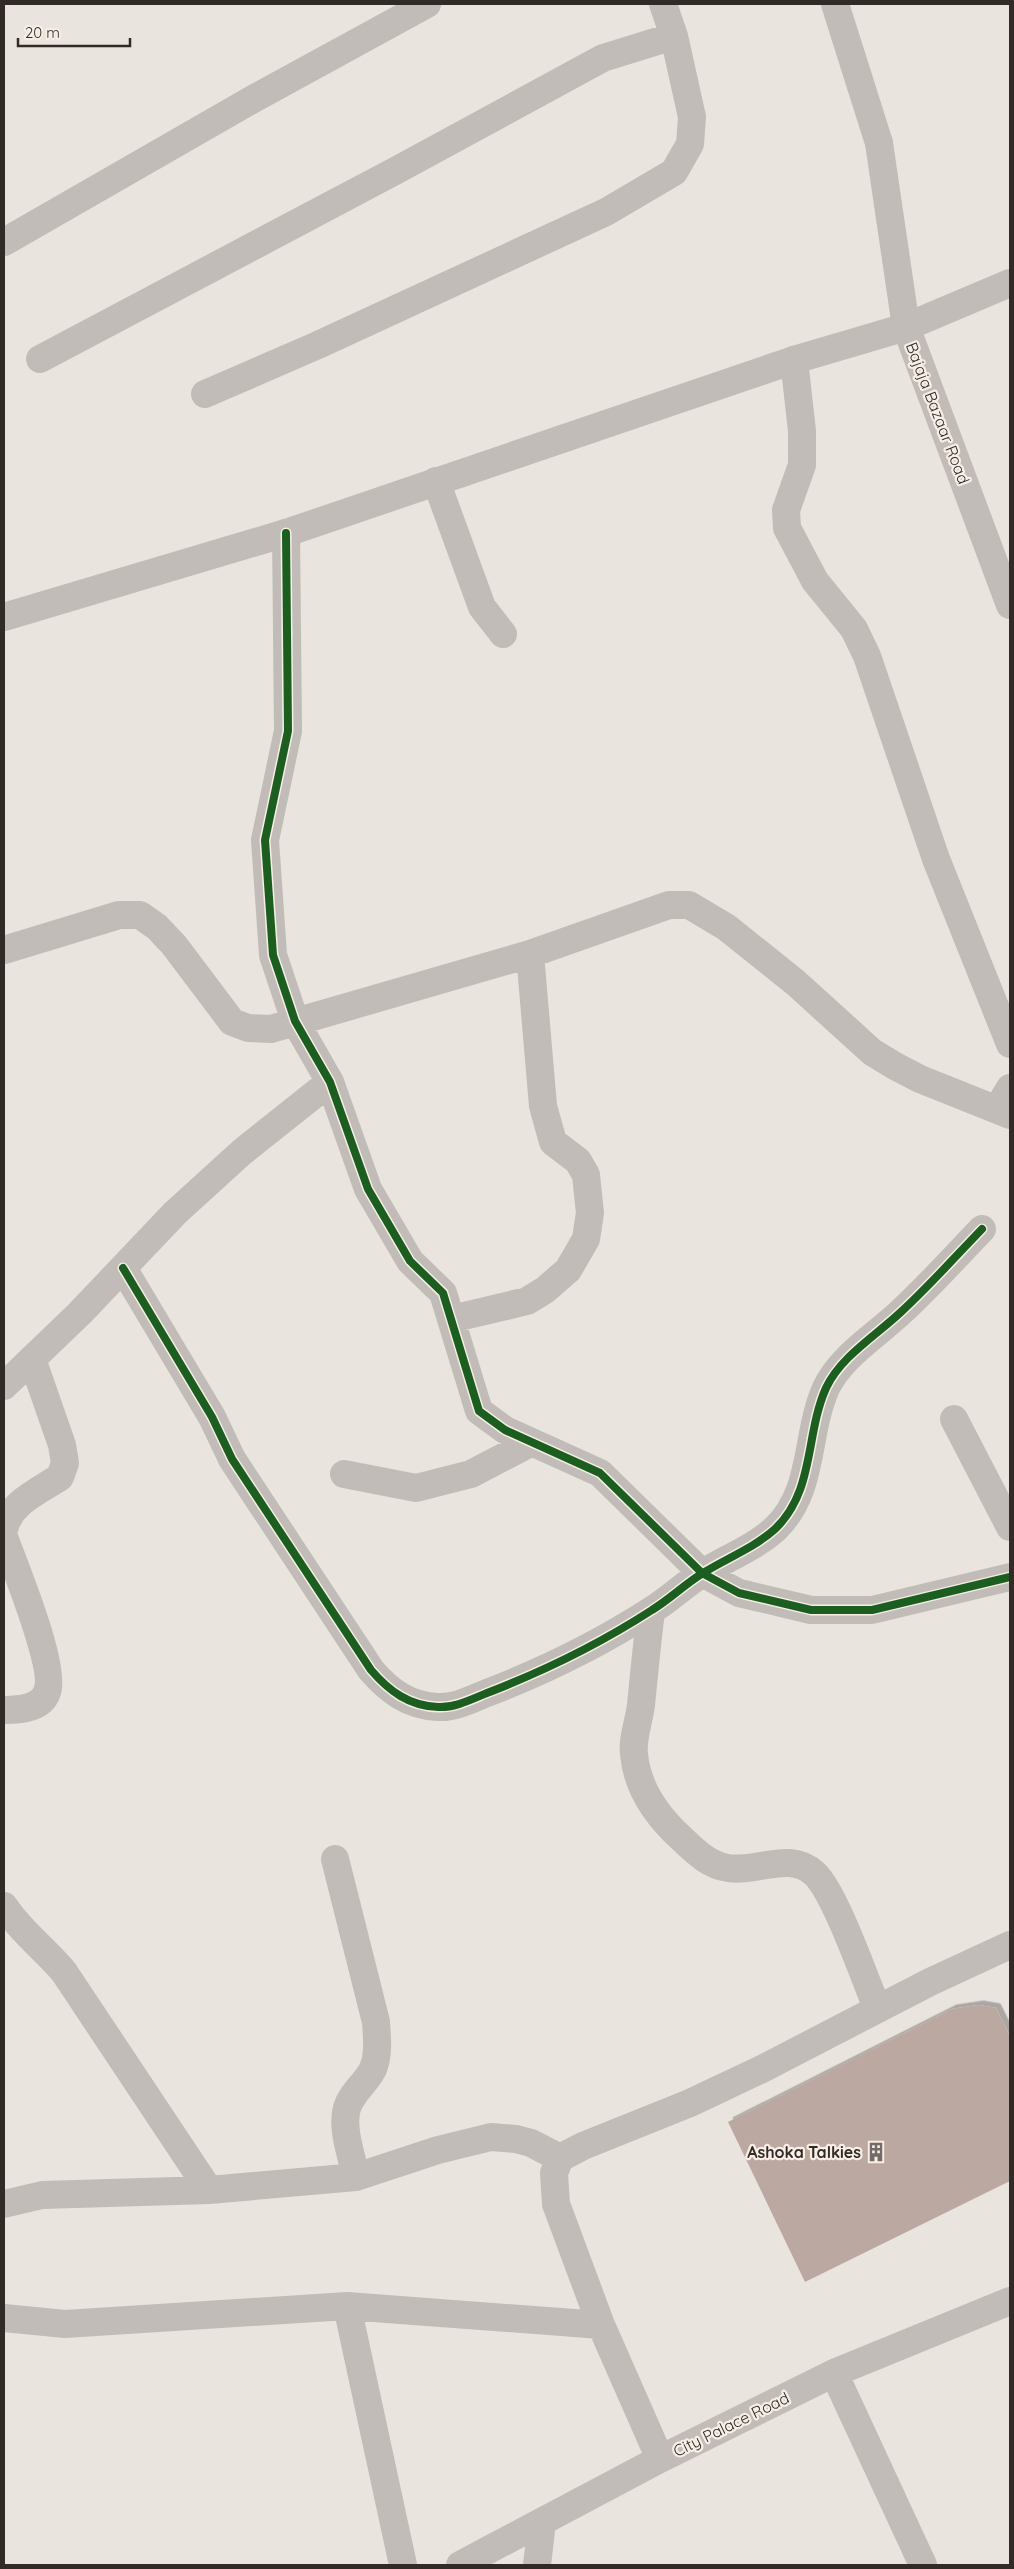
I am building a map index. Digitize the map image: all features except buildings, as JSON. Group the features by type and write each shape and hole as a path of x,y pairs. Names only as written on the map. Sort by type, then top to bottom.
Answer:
{"street":[{"path":"4,242 154,155 427,4"},
{"path":"205,394 326,341 606,212 674,172 690,144 692,117 674,36 663,4"},
{"path":"4,617 286,533 794,360 906,327 879,143 835,4"},
{"path":"40,359 397,170 603,58 674,36"},
{"name":"Bajaja Bazaar Road","path":"1010,283 906,327 1010,605"},
{"path":"794,360 802,431 802,465 786,510 788,528 815,581 854,629 867,656 936,859 1010,1044"},
{"path":"436,481 482,607 503,634"},
{"path":"286,533 288,731 265,840 273,955 295,1021 330,1082 368,1189 410,1260 443,1293 479,1411 505,1430 600,1473 702,1573 740,1593 811,1610 872,1610 1010,1577"},
{"path":"4,950 119,915 140,915 157,927 174,945 232,1022 248,1028 271,1029 530,954 668,905 689,905 726,927 766,958 872,1052 920,1079 1006,1104"},
{"path":"450,1319 527,1301 545,1290 568,1270 586,1239 590,1212 586,1175 578,1161 553,1142 543,1106 530,954"},
{"path":"4,1386 123,1268 175,1213 242,1152 330,1082"},
{"path":"123,1268 212,1417 232,1459 371,1670 386,1686 404,1699 439,1707 454,1705 542,1670 651,1611 702,1573 750,1547 775,1528 796,1501 808,1469 812,1434 826,1388 840,1366 903,1310 982,1229"},
{"path":"4,1530 12,1511 23,1501 60,1478 65,1463 62,1445 32,1359"},
{"path":"954,1419 1010,1527"},
{"path":"344,1474 416,1488 471,1474 532,1442"},
{"path":"4,1537 32,1613 50,1682 47,1694 36,1704 24,1710 4,1710"},
{"path":"651,1611 634,1753 639,1776 650,1802 662,1820 696,1853 712,1864 729,1869 790,1862 802,1866 816,1875 834,1906 877,2008"},
{"path":"335,1859 376,2022 377,2039 372,2070 355,2091 347,2108 346,2124 356,2177"},
{"path":"4,1906 30,1938 47,1951 64,1972 209,2190"},
{"path":"660,2459 601,2325 556,2204 554,2173 560,2158 583,2146 690,2103 760,2070 877,2008 1010,1945"},
{"path":"4,2204 42,2195 62,2193 209,2190 356,2177 438,2150 491,2137 516,2138 531,2143 560,2158"},
{"name":"City Palace Road","path":"460,2565 660,2459 834,2373 1010,2301"},
{"path":"4,2318 65,2324 347,2306 601,2325"},
{"path":"347,2306 403,2565"},
{"path":"834,2373 923,2565"},
{"path":"537,2565 542,2522"}],"cycle path":[{"path":"286,533 288,731 265,840 273,955 295,1021 330,1082 368,1189 410,1261 443,1293 479,1411 505,1430 600,1473 702,1573 739,1593 811,1610 872,1610 1010,1577"},
{"path":"123,1268 212,1417 232,1459 371,1670 385,1685 400,1696 418,1704 444,1707 463,1703 551,1666 592,1645 652,1610 696,1577 749,1547 775,1529 788,1514 797,1498 808,1462 819,1406 833,1376 860,1346 923,1291 982,1229"}],"place":[{"name":"Ashoka Talkies","path":"876,2152"}]}
